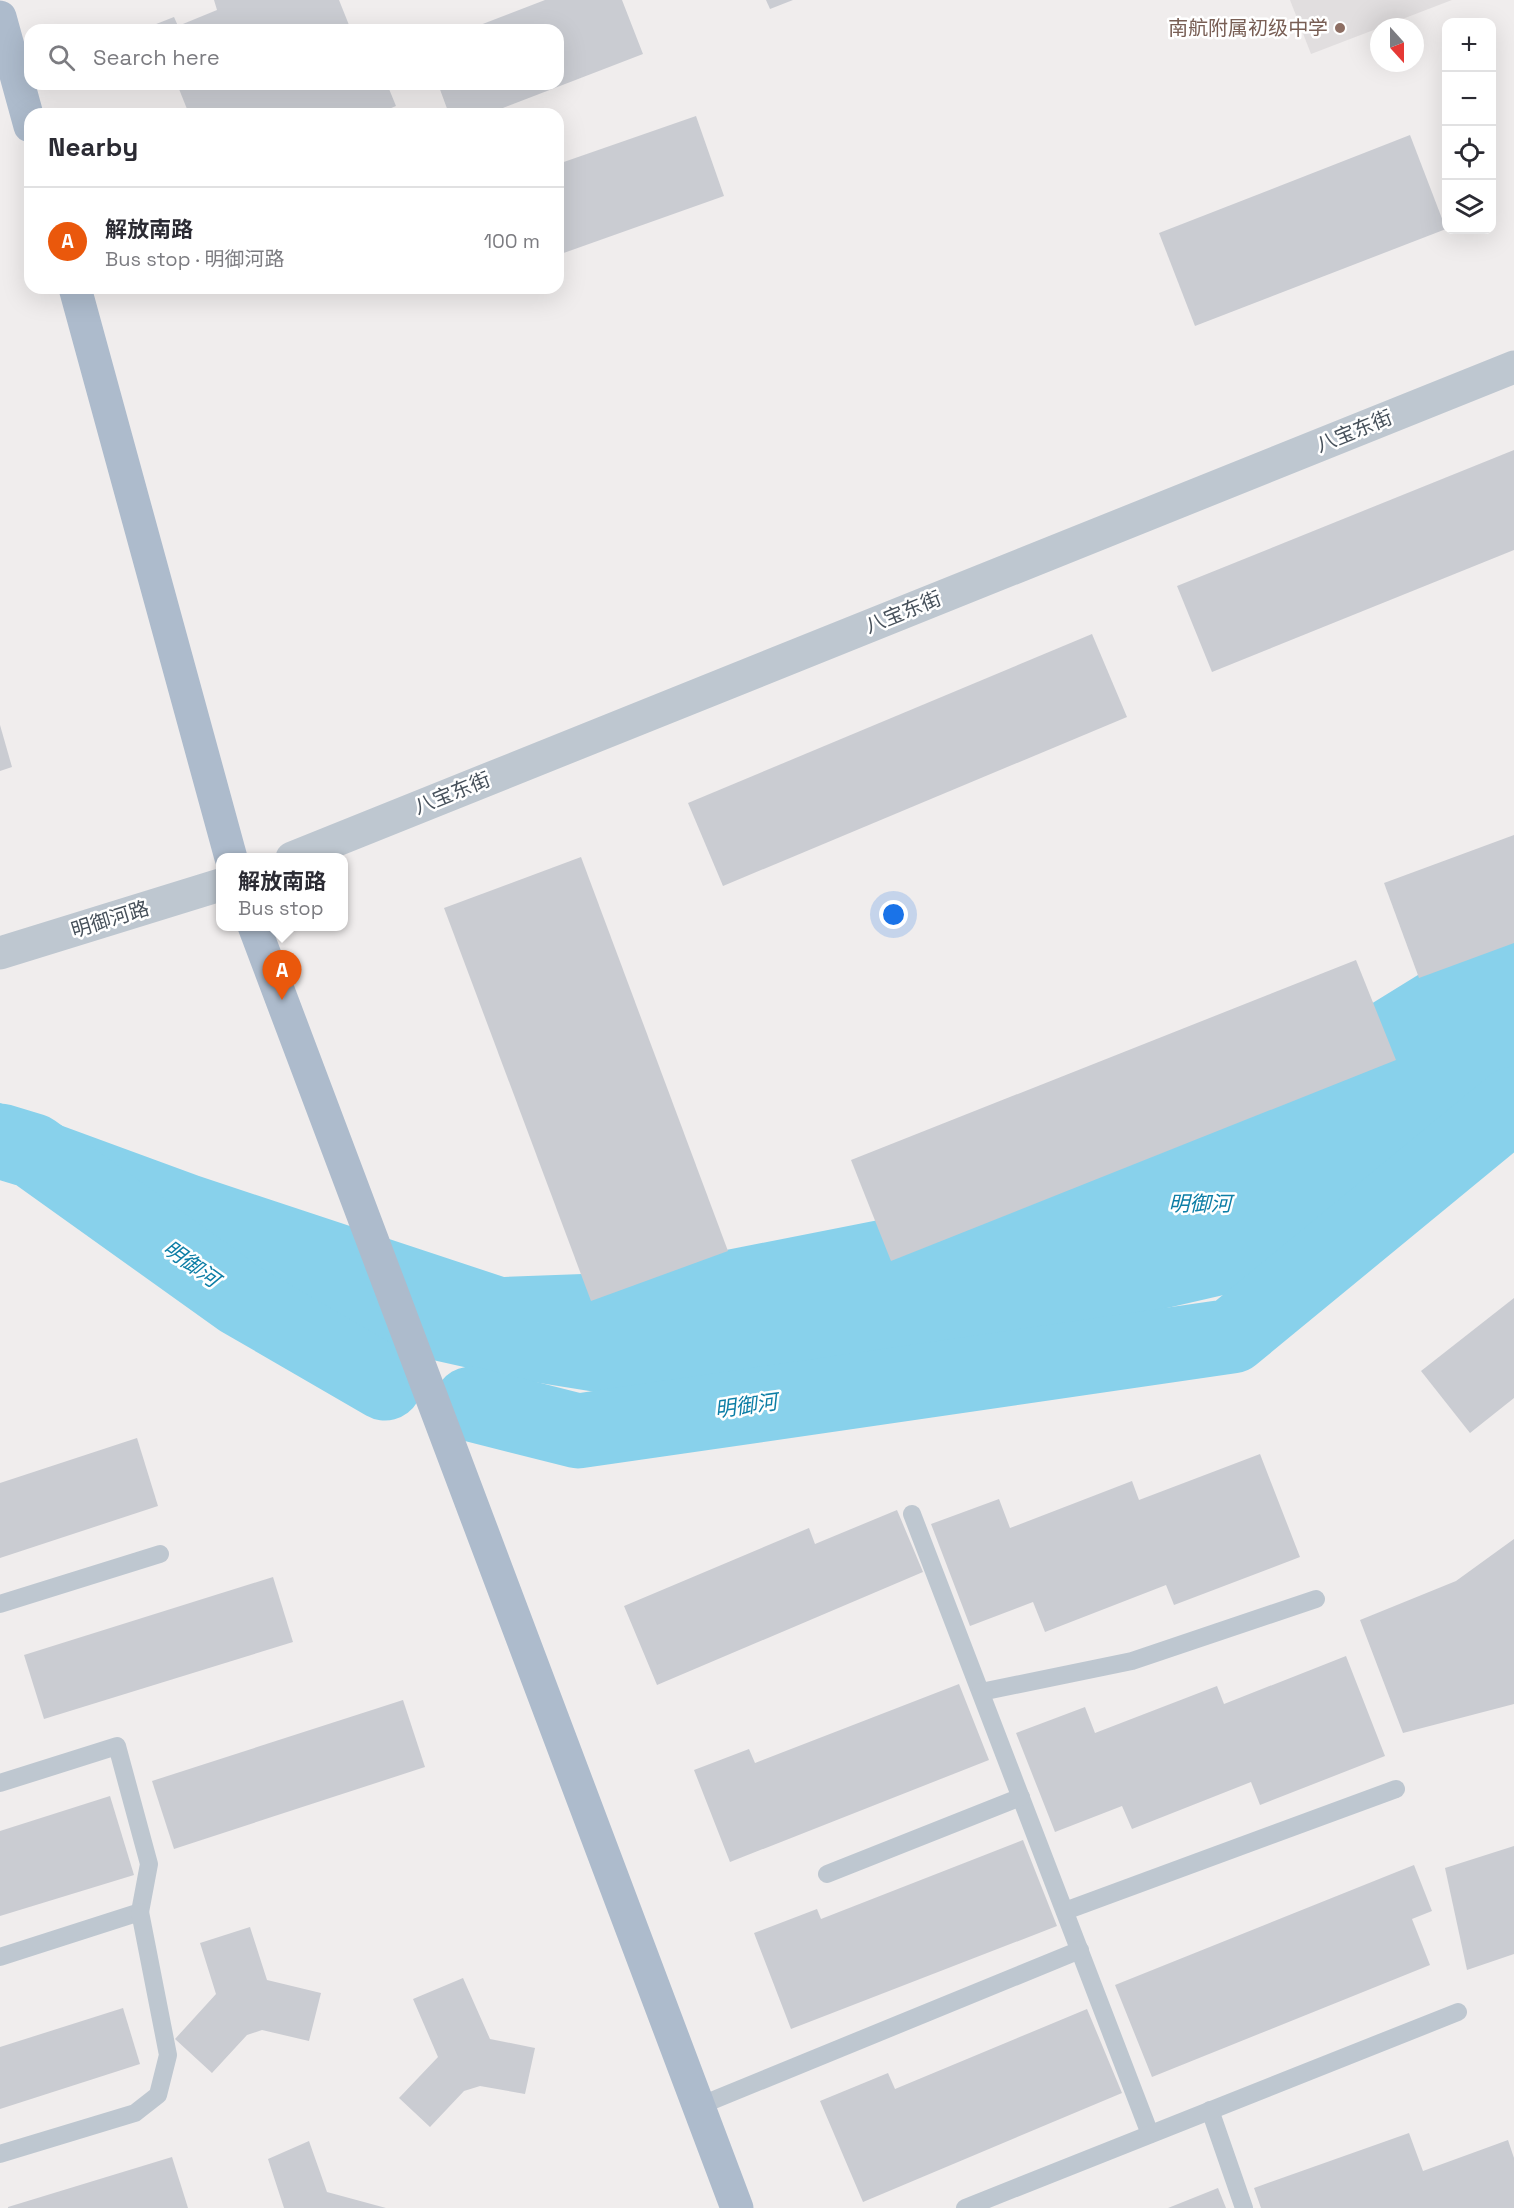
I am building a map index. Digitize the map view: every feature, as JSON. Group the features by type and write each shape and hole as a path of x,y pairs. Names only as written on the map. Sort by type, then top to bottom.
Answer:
{"main road":[{"path":"0,16 25,108"},
{"path":"77,294 230,853"},
{"path":"256,931 737,2208"}],"street":[{"name":"八宝东街","path":"304,853 1514,367"},
{"name":"明御河路","path":"0,953 216,886"}],"lane":[{"path":"912,1514 1150,2134"},
{"path":"0,1604 160,1554"},
{"path":"981,1692 1132,1661 1316,1599"},
{"path":"0,1783 117,1746 149,1864 141,1912 168,2055 158,2095 135,2113 0,2154"},
{"path":"1065,1911 1396,1789"},
{"path":"827,1874 1021,1797"},
{"path":"0,1956 141,1912"},
{"path":"699,2106 1080,1950"},
{"path":"965,2208 1458,2012"},
{"path":"1210,2110 1244,2208"}],"shaded area":[{"name":"南航附属初级中学","path":"1290,0 1452,0 1405,18 1370,18 1370,31 1311,54"}],"water":[{"name":"明御河","path":"1514,912 1514,1124 1315,1254 1228,1294 907,1368 661,1394 602,1393 527,1381 334,1338 258,1307 169,1249 0,1173 0,1103 199,1176 504,1277 610,1273 975,1201 1243,1083 1473,941"}],"building":[{"path":"214,0 339,0 349,24 183,24 217,10"},
{"path":"545,0 622,0 643,54 564,84 564,24 483,24"},
{"path":"766,0 793,0 770,9"},
{"path":"174,17 177,24 156,24"},
{"path":"179,90 389,90 396,106 391,108 187,108"},
{"path":"440,90 549,90 503,108 447,108"},
{"path":"696,116 724,196 564,253 564,162"},
{"path":"1410,135 1442,219 1442,231 1195,326 1159,233"},
{"path":"1514,450 1514,550 1212,672 1177,586"},
{"path":"1092,634 1127,717 723,886 688,803"},
{"path":"0,725 12,767 0,771"},
{"path":"1514,835 1514,943 1419,978 1384,883"},
{"path":"581,857 728,1251 591,1301 444,908"},
{"path":"1356,960 1396,1060 891,1261 851,1160"},
{"path":"1514,1298 1514,1398 1470,1433 1421,1371"},
{"path":"137,1438 158,1506 0,1558 0,1483"},
{"path":"1260,1454 1300,1557 1174,1605 1166,1585 1045,1632 1033,1602 970,1626 931,1524 999,1499 1010,1528 1132,1481 1139,1500"},
{"path":"897,1510 923,1572 657,1685 624,1606 809,1528 815,1544"},
{"path":"1514,1539 1514,1704 1403,1733 1360,1620 1456,1581"},
{"path":"273,1577 293,1642 44,1719 24,1655"},
{"path":"1346,1656 1385,1756 1260,1805 1251,1782 1132,1829 1122,1806 1055,1832 1016,1733 1085,1707 1095,1733 1217,1686 1224,1704"},
{"path":"959,1684 989,1760 730,1862 694,1770 749,1749 755,1763"},
{"path":"403,1700 425,1767 174,1849 152,1781"},
{"path":"110,1796 134,1875 0,1916 0,1831"},
{"path":"1023,1840 1057,1926 791,2029 754,1933 817,1909 821,1919"},
{"path":"1514,1846 1514,1954 1467,1970 1445,1868"},
{"path":"1414,1865 1432,1911 1412,1919 1430,1965 1152,2077 1115,1985"},
{"path":"250,1927 267,1980 321,1993 309,2041 262,2030 247,2035 212,2073 175,2039 216,1994 200,1943"},
{"path":"463,1978 490,2039 535,2048 525,2094 480,2086 464,2091 430,2127 399,2098 438,2057 413,1999"},
{"path":"123,2008 140,2064 0,2109 0,2047"},
{"path":"1087,2009 1122,2093 863,2202 820,2101 888,2073 895,2089"},
{"path":"1409,2133 1423,2171 1508,2140 1514,2158 1514,2208 1261,2208 1254,2188"},
{"path":"309,2141 327,2192 386,2208 284,2208 268,2159"},
{"path":"172,2157 188,2208 8,2208 8,2207"},
{"path":"1218,2188 1226,2208 1168,2208"}],"waterway":[{"name":"明御河","path":"471,1404 578,1431 1232,1336 1514,1104"},
{"name":"明御河","path":"0,1141 33,1151 240,1299 385,1383"}],"place":[{"name":"南航附属初级中学","path":"1340,28"},
{"name":"解放南路","path":"282,1000"}]}
